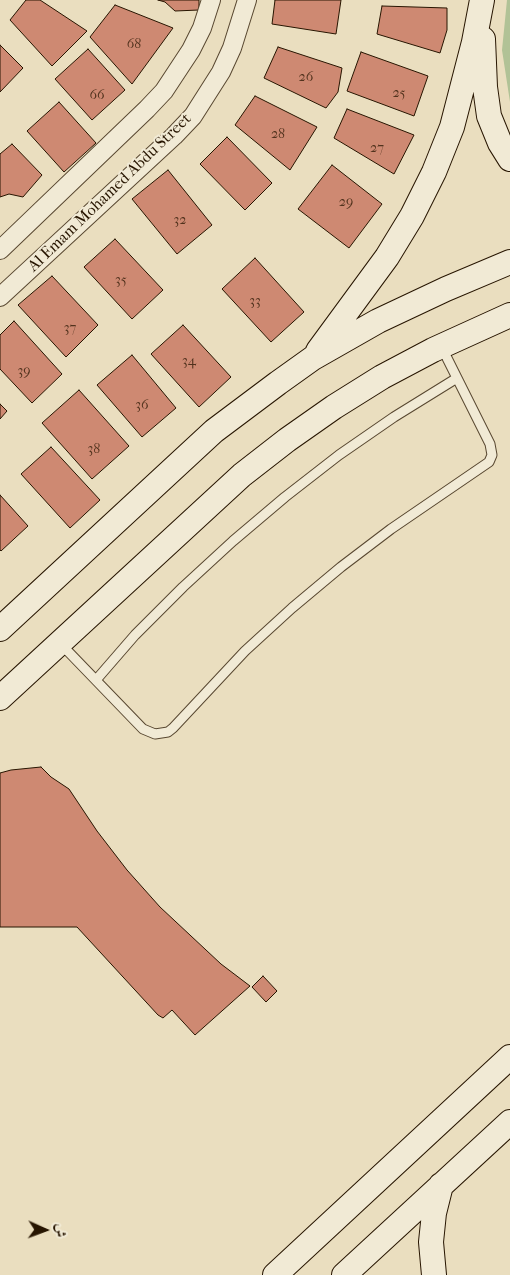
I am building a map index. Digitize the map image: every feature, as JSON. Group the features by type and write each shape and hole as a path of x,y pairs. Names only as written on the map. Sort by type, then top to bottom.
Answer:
{"main road":[{"path":"482,0 485,87 489,116 500,143 510,159"},
{"path":"312,358 387,258 412,216 434,172 455,117 474,42 482,0"},
{"path":"0,629 214,431 312,358 378,321 510,262"},
{"path":"0,698 242,475 280,446 334,407 382,377 441,346 510,315"},
{"path":"275,1275 510,1057"},
{"path":"344,1275 510,1122"},
{"path":"434,1275 431,1242 434,1213 441,1185"}],"street":[{"path":"0,250 7,236 147,109 164,91 191,50 202,28 211,0"},
{"name":"Al Emam Mohamed Abdu Street","path":"0,297 174,136 193,116 221,72 232,48 247,0"}],"lane":[{"path":"60,643 143,729 155,734 168,732 245,652 327,579 391,528 489,462 492,455 490,444 441,346"},
{"path":"96,680 135,636 183,587 233,540 284,497 338,455 394,416 457,378"}],"green space":[{"path":"507,0 510,0 510,102 502,50"}],"building":[{"path":"26,0 40,0 87,31 52,66 10,20"},
{"path":"158,0 199,0 199,10 175,11 165,2"},
{"path":"275,0 341,0 336,34 272,24"},
{"path":"115,5 173,28 132,84 90,37"},
{"path":"382,6 447,8 447,30 440,53 377,34"},
{"path":"0,45 23,68 0,92"},
{"path":"278,47 342,68 338,92 326,108 264,78"},
{"path":"88,49 125,90 92,120 55,79"},
{"path":"361,52 428,76 414,116 347,91"},
{"path":"255,96 317,127 290,170 235,125"},
{"path":"59,102 96,143 64,172 27,131"},
{"path":"347,109 414,135 394,174 334,138"},
{"path":"227,137 272,183 245,210 200,164"},
{"path":"12,144 42,175 23,197 9,194 0,197 0,154"},
{"path":"332,165 382,204 349,248 298,209"},
{"path":"168,170 212,225 177,254 132,199"},
{"path":"115,239 163,290 132,319 84,267"},
{"path":"255,258 304,312 271,342 222,289"},
{"path":"52,276 98,325 66,357 18,305"},
{"path":"14,321 62,374 32,403 0,369 0,335"},
{"path":"183,325 231,377 199,407 151,354"},
{"path":"132,355 176,408 142,437 97,385"},
{"path":"79,390 129,446 92,479 42,423"},
{"path":"0,404 7,411 0,419"},
{"path":"51,447 100,500 70,528 21,474"},
{"path":"0,495 28,526 1,551 0,550"},
{"path":"41,767 51,777 69,789 97,831 127,870 160,907 221,964 250,986 195,1035 172,1010 163,1018 158,1015 77,927 0,927 0,773"},
{"path":"263,976 277,991 266,1002 252,987"}]}
